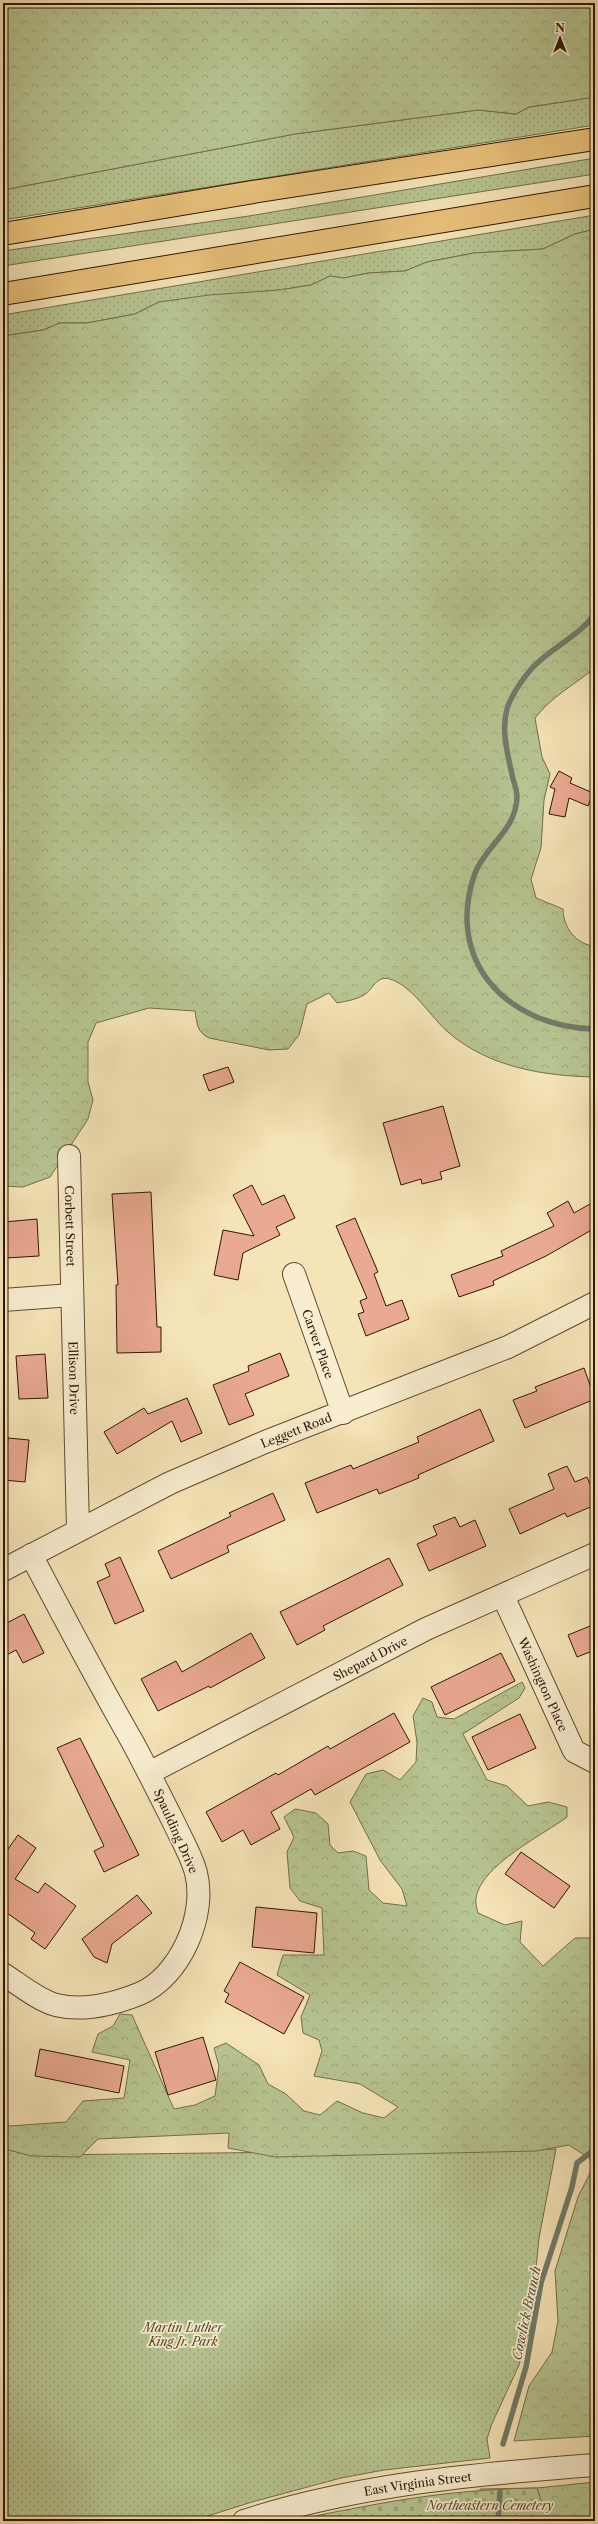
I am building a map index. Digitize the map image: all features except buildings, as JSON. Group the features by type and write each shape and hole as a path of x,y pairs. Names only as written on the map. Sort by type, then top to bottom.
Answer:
{"highway":[{"path":"3,234 259,191 595,139"},
{"path":"3,294 595,196"}],"street":[{"name":"Corbett Street","path":"69,1156 72,1295"},
{"name":"Carver Place","path":"294,1274 344,1413"},
{"path":"3,1300 72,1295"},
{"name":"Ellison Drive","path":"72,1295 78,1530"},
{"name":"Leggett Road","path":"3,1570 170,1483 265,1442 344,1413 508,1347 595,1303"},
{"name":"Shepard Drive","path":"149,1773 419,1633 595,1554"},
{"name":"Spaulding Drive","path":"3,1974 56,2005 88,2008 118,2002 145,1992 172,1968 184,1951 193,1924 198,1897 196,1873 149,1773 31,1555"},
{"name":"Washington Place","path":"503,1596 574,1751 595,1762"},
{"name":"East Virginia Street","path":"244,2521 286,2507 362,2490 456,2476 595,2465"}],"green space":[{"path":"3,3 595,3 595,97 529,107 516,114 478,110 295,134 3,190"},
{"path":"595,97 595,125 3,220 3,190 295,134 478,110 516,114 529,107"},
{"path":"595,158 595,174 3,266 3,251 249,216"},
{"path":"595,215 595,229 575,234 543,249 474,253 427,262 405,271 368,273 344,278 330,276 311,285 279,290 159,302 135,314 87,323 60,323 43,330 3,336 3,315"},
{"path":"595,229 595,668 555,698 535,718 542,757 550,774 544,800 541,848 531,879 536,898 563,909 565,922 572,934 582,942 595,946 595,1077 536,1072 499,1062 481,1054 465,1045 442,1027 406,988 390,979 385,978 378,981 361,997 337,1003 329,993 307,1004 299,1035 288,1049 269,1050 209,1038 200,1030 197,1024 195,1011 149,1008 96,1023 88,1042 88,1082 93,1100 88,1119 50,1177 23,1187 3,1186 3,1010 8,980 3,962 3,336 43,330 60,323 87,323 135,314 159,302 209,295 279,290 311,285 330,276 344,278 368,273 405,271 427,262 474,253 543,249 575,234"},
{"path":"522,1682 525,1688 519,1698 463,1734 487,1780 507,1786 528,1806 548,1802 567,1807 567,1817 514,1852 489,1874 480,1886 476,1903 478,1913 505,1925 522,1921 520,1942 543,1966 575,1938 595,1938 595,2162 569,2145 536,2151 275,2157 228,2148 229,2133 98,2139 80,2157 31,2156 5,2149 3,2145 3,2121 10,2126 66,2122 83,2101 124,2098 130,2060 92,2052 98,2034 113,2026 120,2014 132,2015 174,2109 195,2105 215,2096 219,2066 214,2048 226,2043 259,2065 268,2084 286,2094 304,2111 320,2115 337,2101 363,2113 384,2118 398,2107 360,2084 314,2076 322,2051 319,2040 303,2033 301,2017 310,1995 277,1975 283,1955 324,1955 322,1908 300,1901 290,1888 287,1852 294,1837 284,1817 295,1809 316,1813 328,1824 330,1845 338,1853 353,1851 366,1856 369,1890 383,1903 407,1906 402,1889 380,1860 350,1802 366,1774 383,1770 400,1780 416,1762 417,1742 413,1716 423,1698 432,1702 437,1717 454,1719"},
{"name":"Martin Luther King Jr. Park","path":"3,2127 43,2155 556,2149 539,2238 530,2329 519,2365 491,2426 487,2439 490,2458 384,2470 341,2478 252,2502 192,2521 3,2521"},
{"path":"595,2163 595,2436 514,2441 529,2386 552,2352 558,2321 555,2271 578,2197"},
{"path":"595,2482 595,2521 480,2521 480,2489 537,2488"},
{"name":"Northeastern Cemetery","path":"537,2488 548,2521 296,2521 333,2512 423,2497 490,2490"}],"water":[{"path":"3,962 8,980 3,1010"}],"waterway":[{"name":"Cowlick Branch","path":"595,614 573,636 540,660 533,667 515,691 507,708 505,718 505,739 517,793 515,809 506,829 480,863 475,873 468,905 468,934 476,961 490,983 510,1002 535,1016 563,1025 595,1029"},
{"name":"Cowlick Branch","path":"503,2444 526,2367 541,2283 572,2187 577,2163 595,2149"},
{"name":"Cowlick Branch","path":"498,2521 500,2492"}]}
